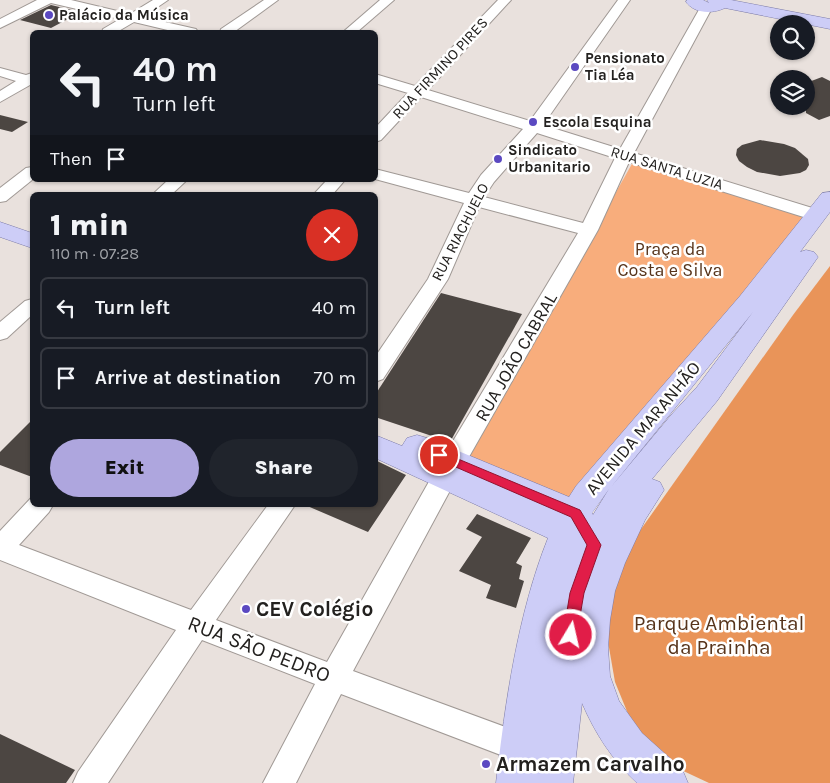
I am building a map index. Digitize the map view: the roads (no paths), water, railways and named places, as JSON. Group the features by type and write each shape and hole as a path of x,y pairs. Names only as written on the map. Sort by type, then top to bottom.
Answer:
{"main road":[{"path":"676,0 707,3 830,24"},
{"path":"707,3 770,17"},
{"path":"815,26 830,29"},
{"name":"AVENIDA MARANHÃO","path":"516,783 519,747 546,593 558,551 594,523 682,420 707,394 825,213"},
{"name":"AVENIDA MARANHÃO","path":"553,783 577,593 594,523 587,494 825,213"},
{"path":"0,216 30,227"},
{"path":"0,229 30,240"},
{"path":"378,430 450,470"},
{"path":"378,447 450,470 594,523 622,531 602,579 592,625 591,662 599,700 617,732 644,762 668,783"}],"street":[{"path":"0,24 47,0"},
{"path":"55,0 183,30"},
{"path":"111,30 162,0"},
{"path":"229,30 272,0"},
{"path":"350,30 388,0"},
{"name":"RUA FIRMINO PIRES","path":"378,134 505,0"},
{"name":"RUA RIACHUELO","path":"378,369 438,279 474,199 496,167 534,127 624,0"},
{"name":"RUA JOÃO CABRAL","path":"279,783 334,678 450,470 589,230 625,154 707,3"},
{"path":"0,72 30,79"},
{"name":"RUA SANTA LUZIA","path":"378,79 825,213"},
{"path":"0,97 30,80"},
{"path":"0,197 30,174"},
{"path":"378,175 589,230"},
{"path":"164,192 176,182"},
{"path":"325,192 334,182"},
{"path":"0,333 21,313"},
{"path":"0,548 38,507"},
{"path":"89,783 196,625 281,507"},
{"name":"RUA SÃO PEDRO","path":"0,548 334,678 519,747"}],"place":[{"name":"Palácio da Música","path":"49,15"},
{"name":"Pensionato Tia Léa","path":"575,67"},
{"name":"Escola Esquina","path":"533,122"},
{"name":"Sindicato Urbanitario","path":"498,159"},
{"name":"CEV Colégio","path":"246,609"},
{"name":"Armazem Carvalho","path":"486,764"}],"park label":[{"name":"Praça da Costa e Silva","path":"670,259"},
{"name":"Parque Ambiental da Prainha","path":"719,635"}]}
